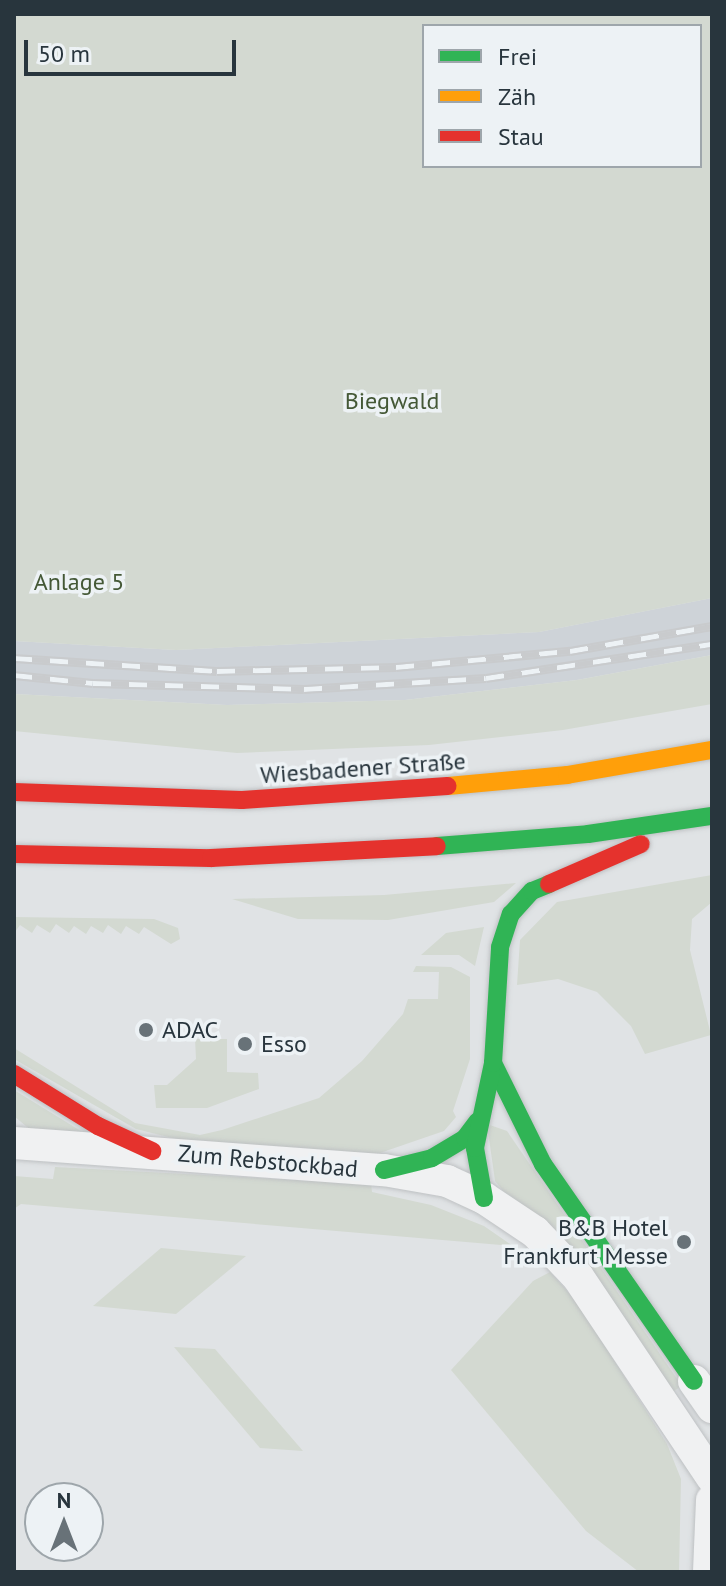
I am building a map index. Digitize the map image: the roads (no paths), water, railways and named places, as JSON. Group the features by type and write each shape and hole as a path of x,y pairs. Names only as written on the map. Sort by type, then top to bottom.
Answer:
{"highway":[{"name":"Wiesbadener Straße","path":"14,792 242,800 451,787 567,775 712,750"},
{"path":"41,773 144,798"},
{"path":"14,854 211,858 356,853 588,834 712,818"},
{"path":"484,1198 474,1164 478,1121 493,1063 497,971 511,914 532,891 556,879 712,818"},
{"path":"493,1063 543,1164 706,1387"},
{"path":"14,1074 98,1126 152,1151"},
{"path":"384,1170 452,1148 478,1121"}],"street":[{"name":"Zum Rebstockbad","path":"14,1143 384,1170 447,1181 484,1198 535,1232 578,1277 712,1477"},
{"path":"677,1423 683,1395 706,1387"},
{"path":"709,1572 712,1500"}],"railway":[{"path":"14,658 217,671 396,667 570,651 712,626"},
{"path":"14,675 93,683 304,689 486,678 712,644"}],"place":[{"name":"ADAC","path":"146,1030"},
{"name":"Esso","path":"245,1044"},
{"name":"B&B Hotel Frankfurt Messe","path":"684,1242"}],"park label":[{"name":"Biegwald","path":"392,401"},
{"name":"Anlage 5","path":"79,582"}]}
